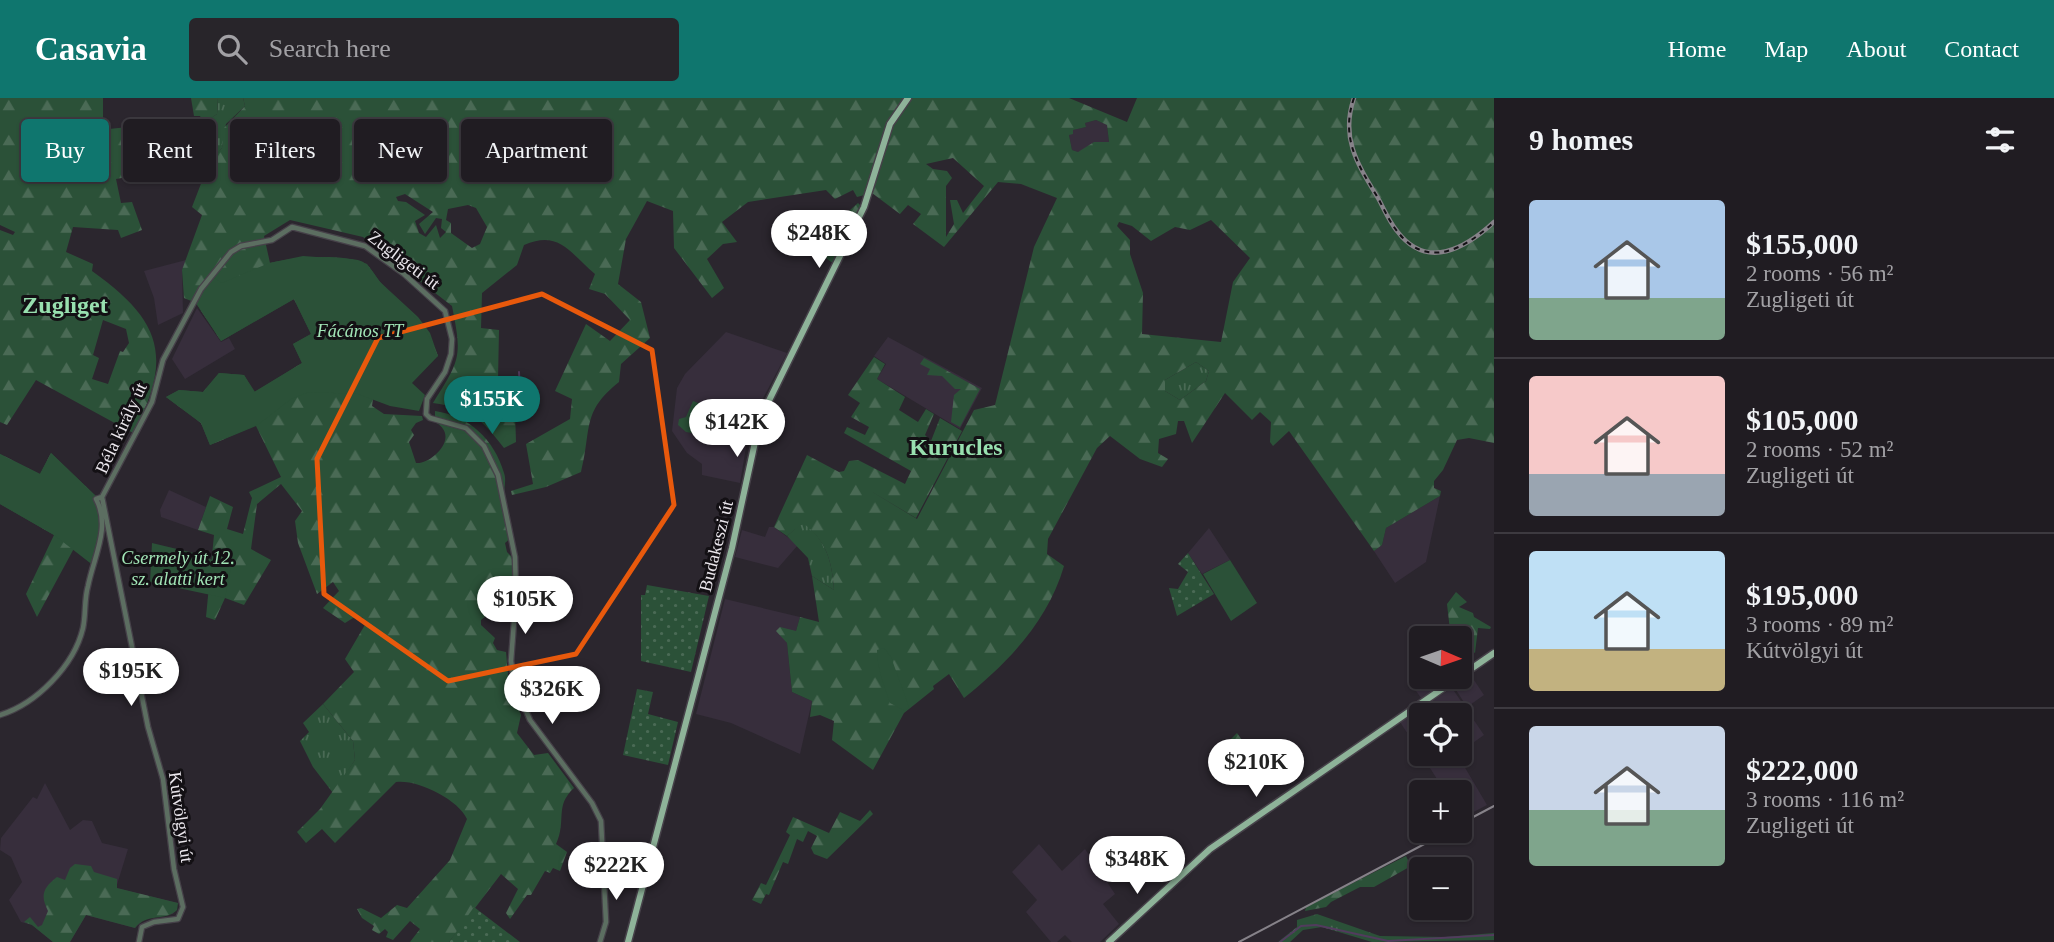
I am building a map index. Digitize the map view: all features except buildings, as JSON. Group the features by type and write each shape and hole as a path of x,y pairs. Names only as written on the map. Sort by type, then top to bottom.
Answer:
{"main road":[{"name":"Budakeszi út","path":"628,942 732,548 760,419 866,202 890,124 908,98"},
{"path":"1109,942 1218,843 1494,653"}],"street":[{"name":"Zugligeti út","path":"160,368 182,321 222,261 241,246 265,243 292,227 355,241 404,274 445,311 452,339 451,355 427,399 426,414 430,418 460,424 472,433 484,446 498,475 511,530 516,577 512,673 530,720 592,803 601,821 602,890 606,922 600,942"},
{"name":"Béla király út","path":"0,715 13,711 34,697 50,681 76,645 82,631 88,585 101,545 102,501 152,402 160,368"},
{"name":"Kútvölgyi út","path":"102,501 143,706 163,779 174,869 183,907 178,919 154,922 142,928 139,942"}],"highlighted area":[{"path":"542,294 652,350 674,505 576,654 448,681 324,594 317,459 378,338"}],"shaded area":[{"path":"1096,120 1107,125 1109,142 1078,152 1072,150 1069,135 1072,130 1086,127 1085,123"},
{"path":"186,260 182,271 183,313 158,325 154,298 144,271"},
{"path":"197,308 221,342 229,338 235,349 185,379 172,359"},
{"path":"726,332 787,353 750,423 740,483 702,475 702,464 687,453 672,431 677,388 685,374"},
{"path":"888,337 982,388 960,429 877,379 886,364 874,356"},
{"path":"169,490 206,507 198,530 161,517 160,510"},
{"path":"1440,496 1426,562 1395,583 1374,551 1382,545 1386,528"},
{"path":"769,527 774,527 798,545 778,568 735,557 742,530 765,537"},
{"path":"1209,528 1230,560 1202,574 1188,553"},
{"path":"725,599 800,617 796,631 783,636 787,643 792,692 812,701 800,754 731,723 696,714"},
{"path":"1472,677 1484,695 1472,703 1464,703 1456,690 1472,690"},
{"path":"1415,690 1433,690 1421,698"},
{"path":"1453,690 1462,703 1429,703"},
{"path":"1409,716 1409,736 1400,722"},
{"path":"1472,717 1484,735 1472,744"},
{"path":"1429,766 1464,766 1487,805 1472,813 1472,780 1438,780"},
{"path":"45,783 70,830 83,820 92,821 102,843 128,849 116,888 178,903 173,914 146,918 135,928 86,915 70,942 53,942 32,925 21,922 9,900 22,882 11,857 0,850 1,838 33,797 37,799"},
{"path":"1039,844 1062,871 1085,849 1115,894 1103,904 1119,924 1100,942 1072,942 1065,935 1057,942 1051,942 1026,912 1037,900 1012,872"}],"green space":[{"path":"0,98 103,98 104,119 21,119 21,182 109,182 109,129 123,128 123,178 116,179 121,203 132,202 142,230 121,238 118,230 73,227 66,252 93,264 92,271 133,306 146,324 154,342 154,383 133,433 36,380 7,425 0,422 0,230 13,235 15,232 0,225","holes":["103,320 126,329 129,343 123,352 120,351 108,384 92,379 99,358 93,355"]},
{"path":"191,98 218,98 217,114 210,119 194,116"},
{"path":"218,98 243,98 245,106 226,124 222,148 216,155 216,119 210,119 217,114"},
{"path":"243,98 1069,98 1127,122 1137,98 1494,98 1494,443 1469,438 1457,440 1443,470 1434,481 1434,488 1441,491 1440,496 1386,528 1382,545 1374,551 1289,431 1273,446 1270,442 1271,422 1260,412 1252,420 1225,393 1192,443 1184,421 1178,421 1176,434 1159,439 1158,453 1168,459 1162,467 1140,459 1110,436 1097,448 1048,539 1047,554 1064,566 1048,605 1037,623 1011,655 964,698 949,674 933,686 934,689 904,713 873,770 832,740 834,721 820,715 810,717 812,701 792,692 787,643 776,631 780,627 796,631 800,617 819,622 812,576 834,590 833,580 827,553 811,530 803,523 787,536 774,527 807,455 839,472 844,471 849,461 858,460 905,484 911,471 844,433 847,427 865,435 869,427 851,417 860,403 848,395 874,357 885,364 877,379 905,397 899,410 918,422 926,409 934,414 925,435 931,441 940,418 962,431 916,518 869,490 917,519 974,410 995,405 1034,247 1057,198 1021,184 998,182 944,247 913,224 921,214 908,205 900,214 872,193 857,197 853,190 835,199 826,190 748,202 722,222 737,242 723,244 707,259 724,288 712,298 674,248 673,211 647,201 626,239 618,284 641,302 650,338 621,364 619,382 593,412 581,472 546,487 512,495 511,491 533,484 526,444 570,419 572,399 555,391 586,324 610,341 630,320 605,294 589,289 595,274 563,246 546,240 536,241 524,245 517,265 482,293 481,328 499,330 498,379 514,381 516,442 504,448 474,416 457,408 433,403 457,357 452,306 363,237 290,220 264,236 270,263 319,257 345,258 367,264 380,282 418,317 430,333 438,356 365,395 373,399 372,406 384,414 422,416 423,420 416,423 411,430 414,435 409,442 416,463 429,460 445,442 443,428 435,422 435,411 469,424 487,440 500,461 505,476 504,505 511,538 505,543 507,552 513,558 510,607 501,611 498,618 486,616 481,620 481,625 495,638 493,643 497,650 506,652 509,686 521,715 517,733 534,755 548,753 574,788 562,808 561,828 556,844 567,852 560,871 553,868 550,873 545,871 531,895 527,895 510,919 506,913 518,889 501,874 449,942 410,942 420,929 410,921 393,940 386,937 388,932 385,929 379,934 372,930 374,926 362,918 357,909 361,908 381,918 397,905 407,908 450,860 467,819 455,804 436,792 415,784 396,782 335,843 322,829 306,843 297,832 320,809 355,760 353,741 323,704 354,672 345,659 366,623 362,617 345,623 323,608 339,591 333,582 317,594 298,543 295,521 302,511 281,484 257,504 251,549 271,560 244,605 225,598 215,620 206,617 214,535 198,530 210,496 233,507 227,529 243,534 252,498 249,492 281,477 256,426 210,445 201,423 166,397 179,390 203,392 219,373 244,375 255,392 302,363 293,344 311,334 294,299 221,341 196,303 184,298 182,270 202,215 192,207 202,182 216,182 216,155 222,148 224,128 230,122 230,182 340,182 340,119 233,119 245,106","holes":["1096,120 1107,125 1109,142 1094,142 1078,152 1072,150 1069,135 1073,134 1073,130 1086,127 1085,123","953,158 984,186 963,213 957,200 950,200 954,224 946,237 946,186 952,178 947,171 933,169 926,164","405,194 433,212 419,224 425,234 436,218 442,219 441,228 446,232 440,238 436,225 426,237 419,233 415,221 425,215 406,202 398,201 396,197","468,205 476,208 487,227 480,244 472,248 451,233 451,223 446,220 448,209","1211,220 1250,258 1233,282 1221,342 1142,334 1143,293 1130,254 1130,240 1117,226 1119,222 1132,226 1151,241 1175,227 1190,230","1196,362 1209,371 1206,381 1180,400 1165,391 1165,380"]},
{"path":"858,203 862,207 834,264 809,246"},
{"name":"Fácános TT","path":"303,256 345,258 358,260 369,266 427,333 438,356 412,383 425,395 419,411 390,406 358,394 309,392 291,399 259,424 210,445 201,423 166,397 179,390 203,392 219,373 244,375 254,392 302,363 293,344 311,334 294,299 221,341 196,303 213,277 222,283 269,263"},
{"path":"924,358 980,389 960,427 951,422 954,395 961,389 955,389 942,376 927,375 930,369 920,364"},
{"path":"1196,362 1209,371 1206,381 1180,400 1165,391 1165,380"},
{"path":"693,401 701,404 694,419 703,403 712,408 703,426 693,421 695,425 704,429 712,415 716,417 721,438 686,432 678,425 679,419 686,417"},
{"path":"51,453 100,500 37,617 26,594 54,535 0,504 0,454 40,474"},
{"path":"51,453 100,500 103,532 94,566 54,535 0,504 0,454 40,474"},
{"path":"803,522 823,544 832,570 834,590 812,576 808,558 787,536"},
{"name":"Csermely út 12. sz. alatti kert","path":"152,543 198,554 231,568 225,598 150,582"},
{"path":"1188,553 1214,594 1177,616 1169,588 1178,589 1188,572 1178,564"},
{"path":"1230,560 1257,603 1231,621 1203,574"},
{"path":"647,585 709,596 691,672 641,661 641,595 645,595"},
{"path":"1456,592 1467,602 1459,607 1473,613 1474,617 1491,627 1478,628 1475,653 1472,651 1472,626 1450,626 1447,604"},
{"path":"884,648 891,657 909,707 905,711 890,703 885,690 877,657 877,650"},
{"path":"637,689 653,692 648,714 678,722 668,765 623,755"},
{"path":"323,704 353,741 355,760 333,793 313,767 300,741 309,732 303,723"},
{"path":"1237,733 1258,763 1232,780 1210,760"},
{"path":"870,810 873,814 827,859 814,854 811,848 817,836 808,831 803,842 797,839 788,864 783,862 769,895 766,894 761,904 752,900 761,883 766,885 790,835 786,832 793,817 829,833 840,812 860,821"},
{"path":"1406,856 1409,862 1409,867 1374,887 1360,887 1326,907 1305,911 1306,907"},
{"path":"75,864 91,866 94,872 117,879 117,888 178,903 177,910 167,916 145,920 135,928 86,915 70,942 53,942 24,922 30,917 38,927 42,925 48,911 44,900 46,888 57,877 65,880 70,868"},
{"path":"474,907 520,942 449,942"},
{"path":"1317,914 1380,936 1445,937 1494,933 1494,940 1372,942 1322,927 1303,930 1290,942 1278,942 1297,927 1297,920"}],"waterway":[{"path":"519,372 520,392"},
{"path":"1280,942 1301,926 1316,925 1388,941 1494,935"}],"tram line":[{"path":"1472,818 1494,806"},
{"path":"1239,942 1426,843"}],"railway":[{"path":"1354,98 1349,126 1353,151 1392,223 1409,243 1433,253 1446,251 1471,240 1494,222"}],"district":[{"name":"Zugliget","path":"65,305"},
{"name":"Kurucles","path":"956,447"}]}
